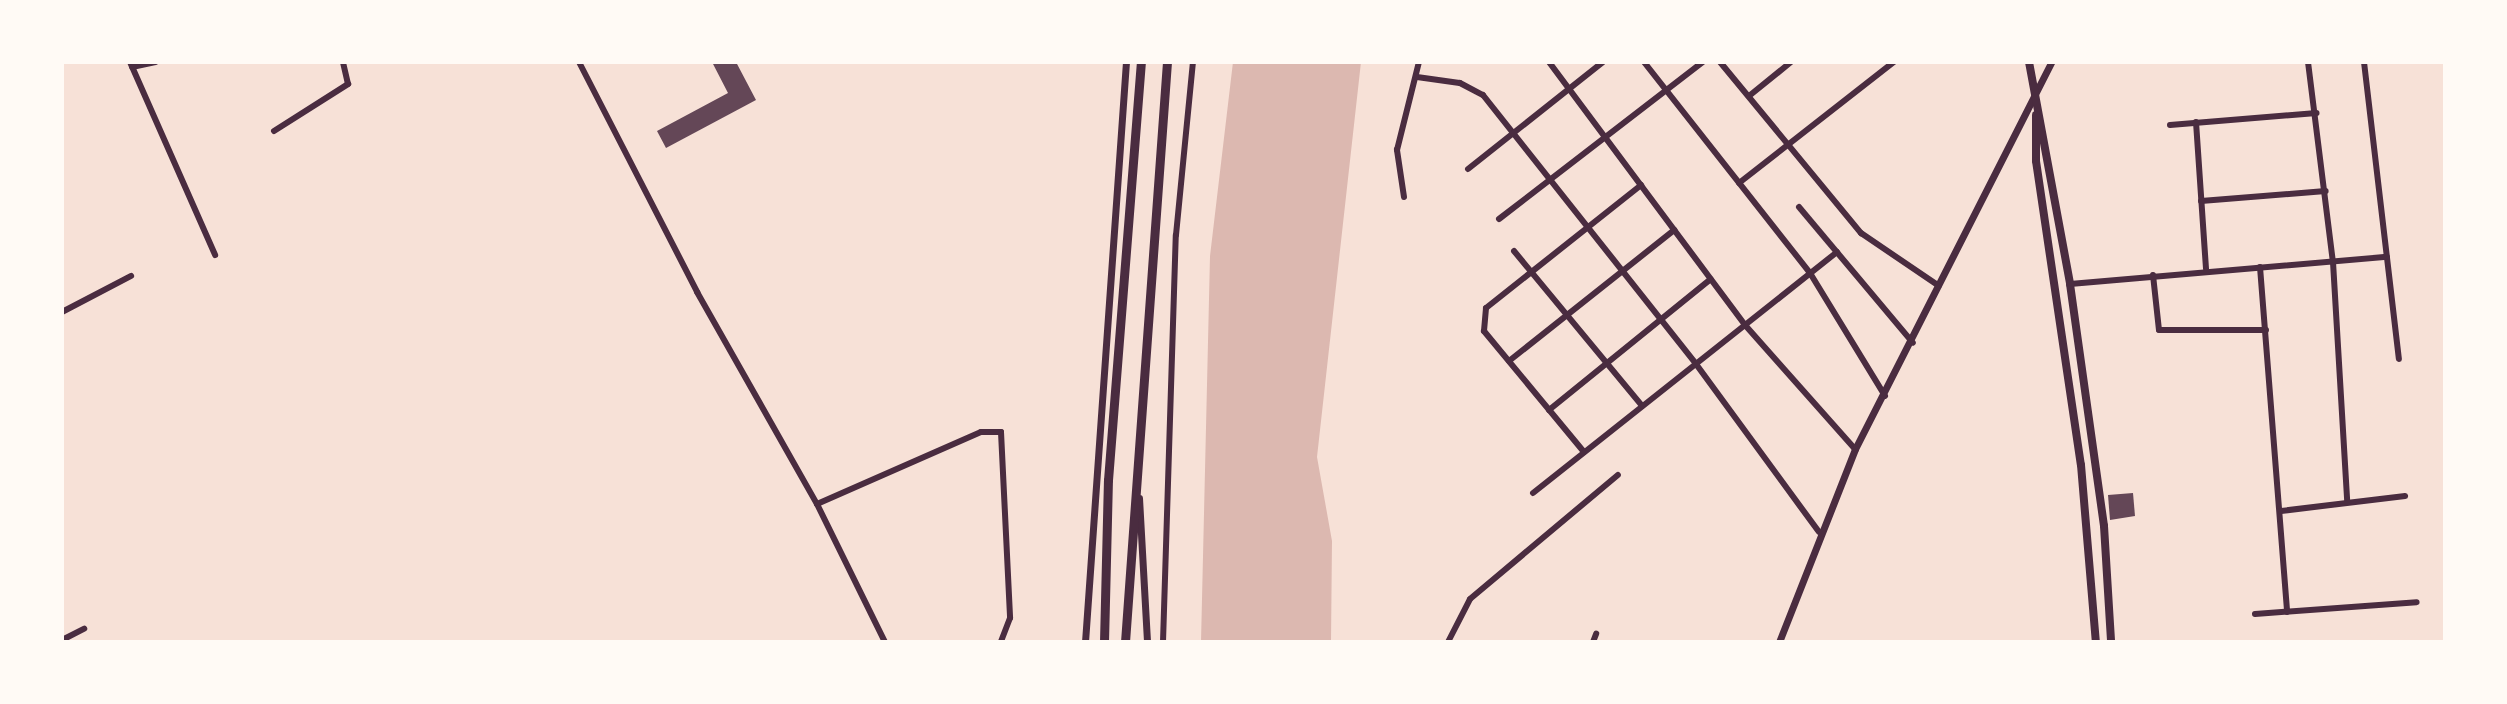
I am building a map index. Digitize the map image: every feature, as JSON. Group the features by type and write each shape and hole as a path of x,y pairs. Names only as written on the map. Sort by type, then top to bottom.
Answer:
{"highway":[{"path":"1104,642 1108,480 1141,62"},
{"path":"1125,642 1134,468 1167,62"}],"main road":[{"path":"2029,62 2070,284 2104,526 2111,642"},
{"path":"2037,94 2036,161 2081,465 2096,642"}],"street":[{"path":"155,62 131,64 215,255"},
{"path":"274,131 348,84 343,62"},
{"path":"579,62 697,292 817,504 885,642"},
{"path":"1085,642 1126,62"},
{"path":"1163,642 1176,235 1193,62"},
{"path":"1404,197 1397,150 1419,62"},
{"path":"1549,62 1745,325 1855,449"},
{"path":"1468,169 1603,62"},
{"path":"1644,62 1810,273 1885,396"},
{"path":"1499,219 1703,62"},
{"path":"1720,62 1861,233 1941,287"},
{"path":"1749,96 1791,62"},
{"path":"1739,183 1894,62"},
{"path":"1779,642 1819,532 1855,449 1913,343 2051,62"},
{"path":"2308,62 2317,113 2333,262 2347,501"},
{"path":"2364,62 2399,359"},
{"path":"1417,77 1460,83 1483,95 1696,364 1819,532"},
{"path":"2170,125 2317,113"},
{"path":"2196,122 2206,269"},
{"path":"1584,452 1484,331 1486,308 1529,269 1641,185"},
{"path":"2201,201 2326,191"},
{"path":"1799,207 1913,343"},
{"path":"1509,361 1674,230"},
{"path":"1514,251 1642,406"},
{"path":"1533,493 1837,252"},
{"path":"2070,284 2206,269 2387,257"},
{"path":"2260,267 2287,612"},
{"path":"2153,275 2159,330 2266,330"},
{"path":"62,312 131,276"},
{"path":"1549,410 1711,279"},
{"path":"817,504 981,432 1001,432 1010,618 1001,642"},
{"path":"1134,468 1143,526 1147,642"},
{"path":"1448,642 1470,599 1618,475"},
{"path":"2281,511 2405,496"},
{"path":"2255,614 2417,602"},
{"path":"62,640 84,629"}],"shaded area":[{"path":"1233,62 1361,62 1317,457 1332,541 1331,642 1201,642 1210,256"}],"building":[{"path":"712,62 736,62 756,100 666,148 657,131 728,93"},
{"path":"2133,493 2135,516 2110,520 2108,495"}]}
